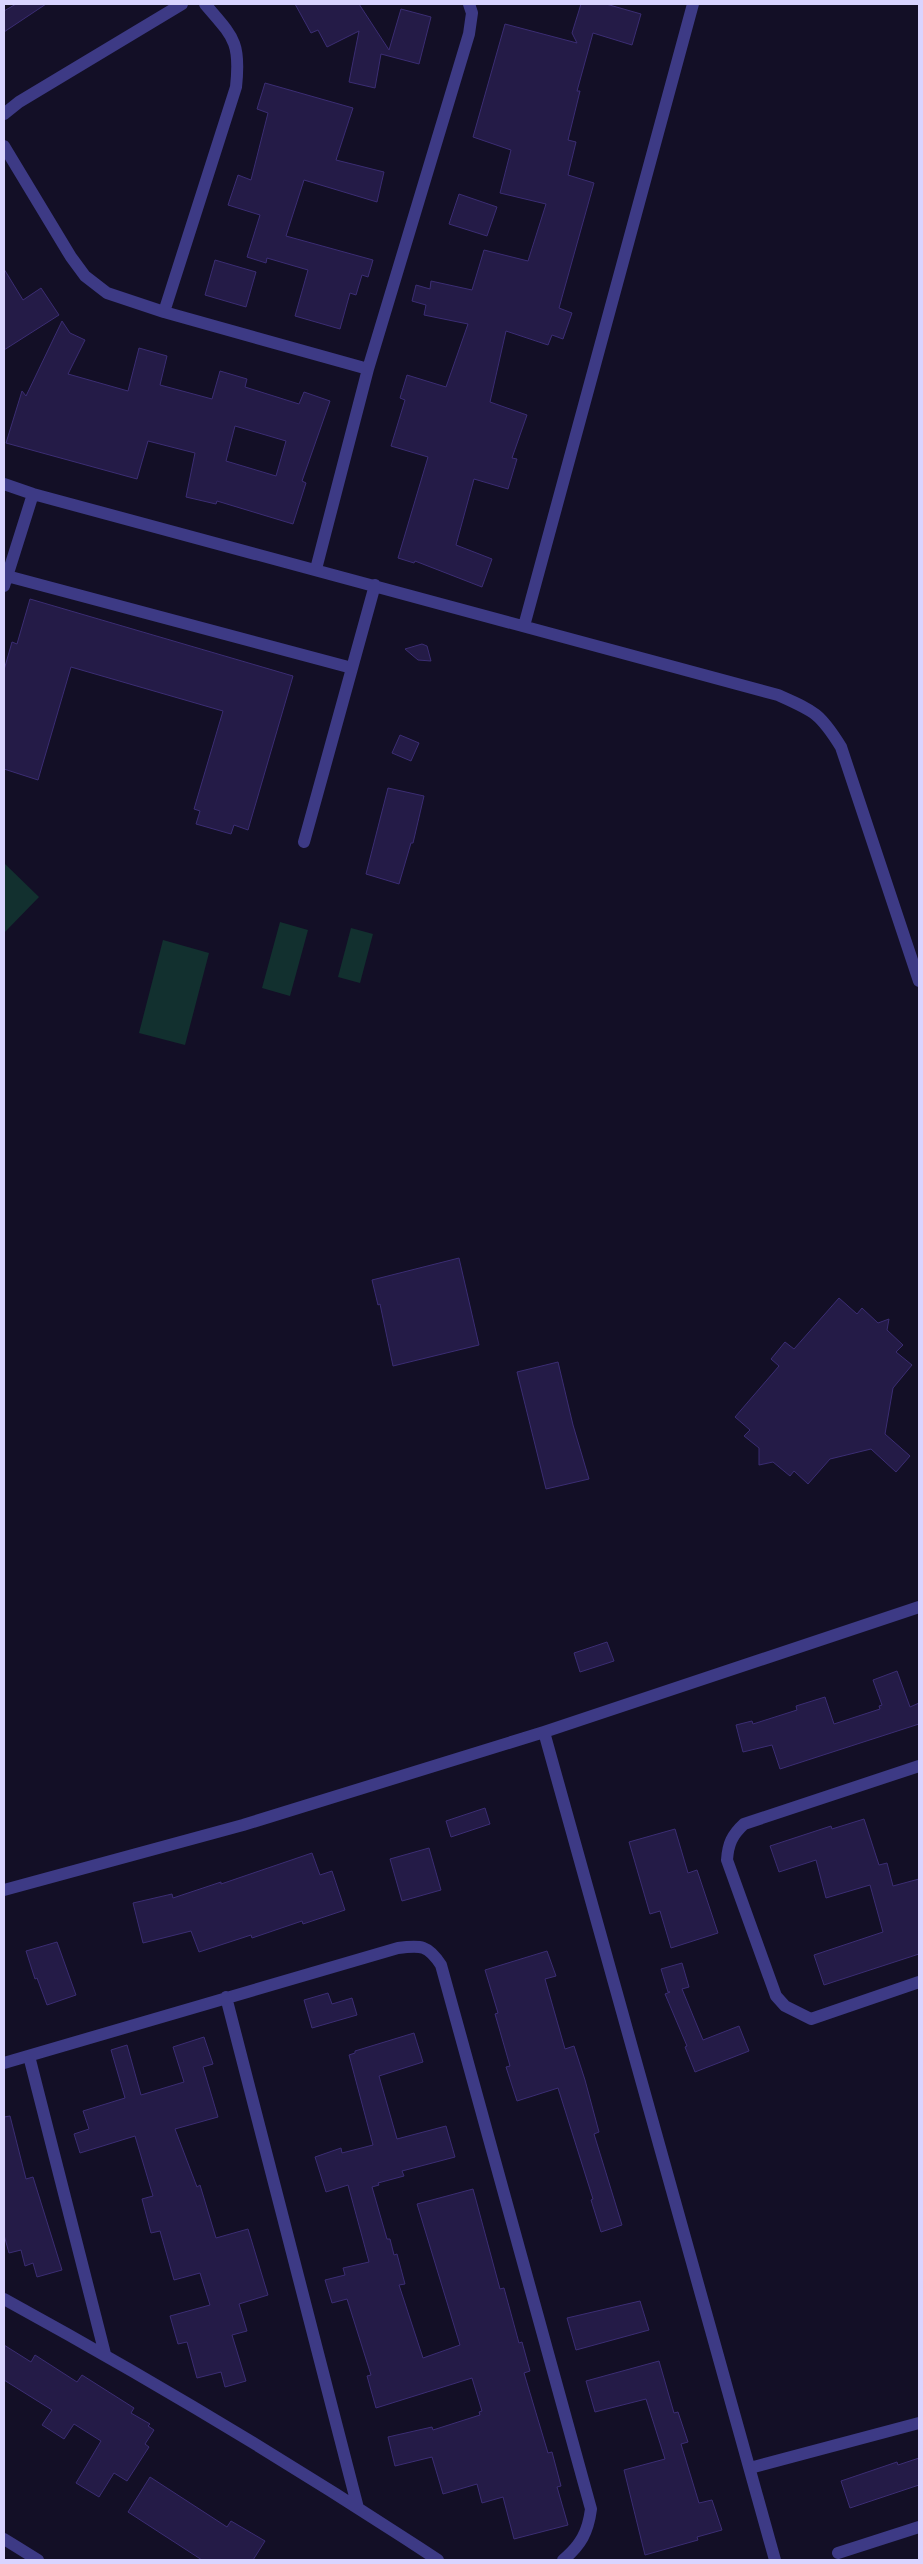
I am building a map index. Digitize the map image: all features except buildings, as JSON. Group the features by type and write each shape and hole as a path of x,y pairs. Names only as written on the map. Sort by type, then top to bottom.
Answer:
{"street":[{"path":"4,114 19,102 182,4"},
{"path":"164,312 236,87 239,64 233,37 205,4"},
{"path":"316,569 368,369 469,34 472,13 469,4"},
{"path":"524,626 693,4"},
{"path":"4,146 71,257 85,276 107,293 164,312 368,369"},
{"path":"4,484 33,494 778,695 806,707 825,721 841,747 919,981"},
{"path":"33,494 6,581 352,668"},
{"path":"304,842 374,585"},
{"path":"4,1890 244,1825 544,1732 919,1607"},
{"path":"544,1732 775,2560"},
{"path":"919,1766 744,1824 735,1833 728,1845 727,1860 776,1996 785,2006 811,2018 919,1982"},
{"path":"4,2063 226,1996 398,1948 424,1947 434,1953 441,1965 591,2509 589,2526 582,2542 563,2560"},
{"path":"226,1996 358,2508"},
{"path":"29,2056 105,2354"},
{"path":"4,2299 105,2354 358,2508 438,2560"},
{"path":"750,2468 919,2423"},
{"path":"838,2553 919,2527"},
{"path":"4,2539 38,2560"}],"green space":[{"path":"4,863 39,897 4,933"},
{"path":"280,922 308,930 290,996 262,988"},
{"path":"351,928 373,934 360,983 338,977"},
{"path":"163,940 209,953 185,1045 139,1033"}]}
